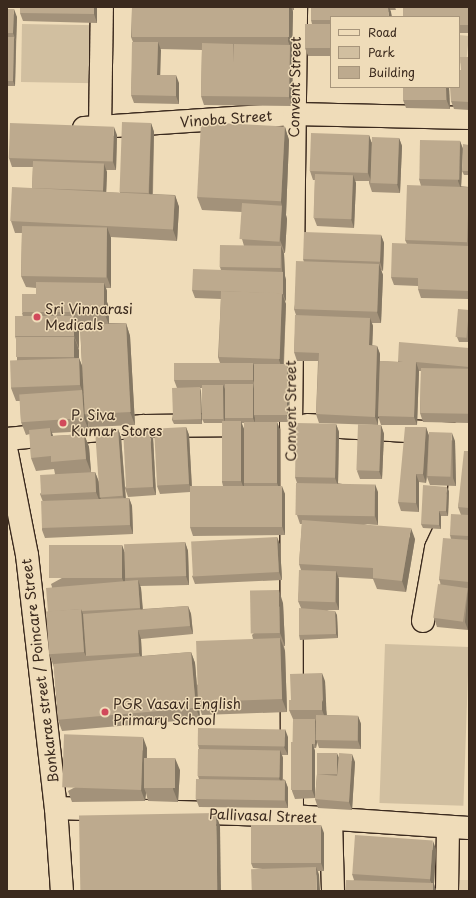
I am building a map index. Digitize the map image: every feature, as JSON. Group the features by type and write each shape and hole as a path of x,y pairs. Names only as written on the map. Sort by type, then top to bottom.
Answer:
{"street":[{"path":"100,129 102,7"},
{"name":"Convent Street","path":"292,816 291,424 296,7"},
{"name":"Vinoba Street","path":"62,127 100,129 294,114 469,118"},
{"path":"7,439 143,426 291,424 463,431 462,463 458,501 436,548 422,621"},
{"name":"Bonkarae street / Poincare Street","path":"7,453 27,555 56,808 62,891"},
{"name":"Pallivasal Street","path":"56,808 292,816 459,828"},
{"path":"331,819 333,891"},
{"path":"447,891 459,828"}],"shaded area":[{"path":"458,880 469,880 469,891 458,891"}],"green space":[{"path":"22,24 97,25 96,83 21,82"},
{"path":"460,35 469,36 466,64 460,63"},
{"path":"385,644 469,647 463,806 379,803"}],"building":[{"path":"20,7 94,7 94,14 20,13"},
{"path":"132,7 289,7 289,37 132,37"},
{"path":"311,7 388,7 389,16 330,16 330,20 311,20"},
{"path":"403,7 469,7 469,25 460,25 460,16 403,16"},
{"path":"7,9 14,9 13,33 7,33"},
{"path":"305,24 330,24 330,48 305,48"},
{"path":"7,37 14,37 13,81 7,81"},
{"path":"132,42 158,42 157,75 176,75 176,96 131,95"},
{"path":"202,43 233,44 233,63 234,44 290,45 289,97 201,96"},
{"path":"460,57 469,57 469,102 451,101 450,88 460,88"},
{"path":"403,88 446,88 446,100 403,100"},
{"path":"122,122 151,123 149,193 120,192"},
{"path":"201,122 285,126 281,201 197,197"},
{"path":"10,123 114,127 113,162 9,158"},
{"path":"311,133 369,135 368,173 310,171"},
{"path":"372,137 399,138 397,184 370,183"},
{"path":"420,140 460,141 459,180 419,179"},
{"path":"463,144 469,145 469,171 462,171"},
{"path":"33,161 104,163 103,190 32,188"},
{"path":"315,174 353,175 351,219 313,218"},
{"path":"407,185 469,187 467,242 405,240"},
{"path":"12,187 175,196 173,229 10,221"},
{"path":"242,203 282,206 279,242 239,239"},
{"path":"22,226 107,227 106,277 21,276"},
{"path":"304,232 381,235 380,262 303,259"},
{"path":"392,243 469,246 469,291 418,289 418,278 391,277"},
{"path":"220,245 281,246 281,268 220,267"},
{"path":"296,261 379,264 377,312 294,309"},
{"path":"193,269 283,272 283,294 192,290"},
{"path":"36,282 104,283 104,294 36,295"},
{"path":"221,291 282,293 280,359 219,357"},
{"path":"22,294 104,294 104,312 22,312"},
{"path":"458,309 469,310 467,338 456,337"},
{"path":"295,315 370,318 369,345 377,346 375,417 316,414 319,353 294,352"},
{"path":"15,316 74,316 74,336 15,336"},
{"path":"126,323 131,412 85,414 80,325"},
{"path":"16,337 74,337 74,357 16,357"},
{"path":"399,342 469,348 469,367 416,362 414,417 378,416 380,361 403,362 398,361"},
{"path":"79,358 80,385 11,387 10,360"},
{"path":"174,363 253,363 253,380 174,380"},
{"path":"254,364 287,364 287,415 254,415"},
{"path":"421,368 469,369 468,414 420,413"},
{"path":"225,384 253,384 253,418 225,418"},
{"path":"202,385 223,385 223,419 202,419"},
{"path":"200,387 201,419 173,420 172,388"},
{"path":"82,390 84,418 21,422 19,394"},
{"path":"222,421 241,421 241,481 222,481"},
{"path":"244,422 277,422 277,483 244,483"},
{"path":"296,423 336,424 335,478 295,477"},
{"path":"358,424 381,425 379,471 356,470"},
{"path":"186,427 189,484 157,486 154,429"},
{"path":"405,427 426,427 423,474 416,474 416,503 398,502"},
{"path":"50,428 51,436 84,434 86,459 51,462 51,456 31,458 29,430"},
{"path":"150,428 153,487 126,488 123,429"},
{"path":"118,429 123,496 100,497 95,431"},
{"path":"429,432 452,433 450,477 427,476"},
{"path":"464,451 469,451 469,508 458,507"},
{"path":"95,472 96,492 41,495 40,475"},
{"path":"296,483 375,484 374,516 295,515"},
{"path":"423,485 447,487 446,511 439,511 439,525 421,524"},
{"path":"190,486 282,486 282,527 190,527"},
{"path":"129,498 130,525 42,528 41,501"},
{"path":"451,514 469,515 468,536 450,535"},
{"path":"302,520 411,528 402,581 373,578 373,568 299,564"},
{"path":"277,537 279,572 193,576 191,542"},
{"path":"443,538 469,540 469,582 439,579"},
{"path":"185,542 186,576 125,578 124,544"},
{"path":"49,545 122,545 122,578 49,578"},
{"path":"299,570 336,571 335,602 298,601"},
{"path":"138,580 140,608 82,611 81,609 48,612 46,588"},
{"path":"438,584 468,588 463,622 433,618"},
{"path":"279,590 280,633 251,633 250,591"},
{"path":"188,606 190,626 138,630 139,653 86,656 83,614"},
{"path":"299,608 335,611 336,634 299,635"},
{"path":"81,609 84,652 49,654 46,611"},
{"path":"280,638 282,699 198,702 196,641"},
{"path":"191,652 196,708 58,720 54,664"},
{"path":"322,673 323,702 322,700 291,700 290,674"},
{"path":"289,700 322,700 322,710 289,710"},
{"path":"316,715 358,716 358,741 316,740"},
{"path":"293,719 315,719 315,744 312,744 312,742 293,743"},
{"path":"198,728 285,730 285,747 198,745"},
{"path":"64,734 143,737 141,790 62,787"},
{"path":"291,742 312,742 312,790 291,790"},
{"path":"198,749 280,750 280,777 198,776"},
{"path":"317,753 337,753 337,774 317,774"},
{"path":"339,753 352,754 349,802 315,799 317,774 337,776"},
{"path":"144,758 175,758 175,788 144,788"},
{"path":"196,779 285,781 285,801 196,799"},
{"path":"216,813 217,891 80,891 79,815"},
{"path":"251,825 321,825 321,863 251,863"},
{"path":"355,835 433,840 430,879 352,874"},
{"path":"316,867 317,891 252,891 251,869"},
{"path":"346,880 433,883 433,891 345,891"}],"place":[{"name":"Sri Vinnarasi Medicals","path":"37,317"},
{"name":"P. Siva Kumar Stores","path":"63,423"},
{"name":"PGR Vasavi English Primary School","path":"105,712"}]}
